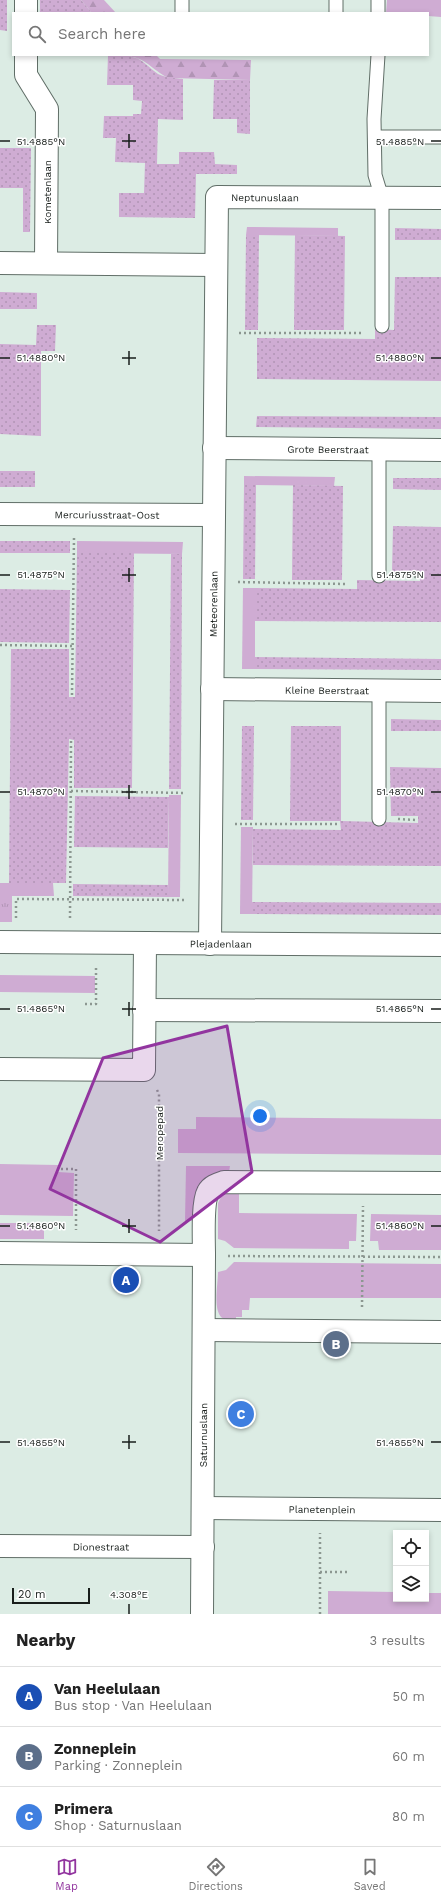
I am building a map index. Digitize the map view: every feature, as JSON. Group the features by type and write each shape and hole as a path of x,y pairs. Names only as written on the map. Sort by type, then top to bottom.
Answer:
{"street":[{"path":"26,0 26,12"},
{"name":"Kometenlaan","path":"26,56 26,75 47,109 46,263"},
{"name":"Neptunuslaan","path":"216,265 217,197 441,198"},
{"path":"0,263 216,265"},
{"name":"Meteorenlaan","path":"210,944 216,265"},
{"name":"Grote Beerstraat","path":"214,448 441,450"},
{"name":"Mercuriusstraat-Oost","path":"0,514 214,515"},
{"name":"Kleine Beerstraat","path":"212,689 441,691"},
{"name":"Plejadenlaan","path":"8,942 441,945"},
{"path":"0,1069 144,1070 145,943"},
{"path":"144,1010 441,1011"},
{"name":"Saturnuslaan","path":"202,1614 204,1256 205,1201 208,1192 213,1186 224,1182 441,1183"},
{"path":"0,1253 204,1256"},
{"path":"204,1330 441,1332"},
{"name":"Planetenplein","path":"203,1508 441,1510"},
{"name":"Dionestraat","path":"0,1546 202,1547"}],"lane":[{"path":"182,0 182,12"},
{"path":"336,0 336,12"},
{"path":"378,0 378,12"},
{"path":"378,56 374,137 374,175 382,198 382,326"},
{"path":"374,137 441,137"},
{"path":"379,450 379,576"},
{"path":"379,691 379,819"}],"path":[{"path":"216,333 372,333 372,326 382,326"},
{"path":"72,696 74,514"},
{"path":"213,582 345,584"},
{"path":"0,645 73,646"},
{"path":"70,900 72,741"},
{"path":"71,791 212,793"},
{"path":"211,824 337,824"},
{"path":"8,942 16,899 211,900"},
{"path":"85,1004 96,1004 97,943"},
{"name":"Meropepad","path":"144,1070 159,1094 159,1255"},
{"path":"61,1169 76,1169 76,1254"},
{"path":"362,1331 363,1182"},
{"path":"204,1256 441,1256"},
{"path":"320,1509 320,1614"},
{"path":"320,1572 347,1572"}],"highlighted area":[{"path":"227,1026 252,1172 160,1242 50,1189 103,1058"}],"green space":[{"path":"0,0 7,0 7,31 0,30"},
{"path":"40,0 81,0 91,12 40,12"},
{"path":"81,0 104,0 115,12 91,12"},
{"path":"387,0 441,0 441,17 429,16 429,12 386,12"},
{"path":"108,56 130,56 142,61 158,74 183,79 183,120 158,119 157,164 179,164 179,152 214,152 215,164 237,165 237,174 196,174 195,218 119,217 119,193 144,193 145,163 115,162 116,138 103,138 104,116 133,116 133,114 141,114 142,101 133,100 133,85 107,85"},
{"path":"130,56 157,56 160,59 251,60 250,80 169,78 141,60"},
{"path":"214,80 250,80 250,134 237,133 237,119 213,119"},
{"path":"0,148 31,148 30,232 23,232 23,188 0,188"},
{"path":"247,227 338,228 338,236 246,235"},
{"path":"395,228 441,229 441,240 395,240"},
{"path":"246,235 259,235 258,330 245,330"},
{"path":"295,235 345,236 344,330 294,330"},
{"path":"395,277 441,277 441,381 257,379 257,338 375,339 375,329 394,330"},
{"path":"0,292 37,293 37,309 0,309"},
{"path":"37,325 56,325 55,351 41,351 41,436 0,434 0,344 36,345"},
{"path":"257,416 441,417 441,429 256,427"},
{"path":"0,471 35,471 35,487 0,487"},
{"path":"244,476 335,477 334,486 244,485"},
{"path":"393,478 441,478 441,490 393,489"},
{"path":"244,485 256,485 255,579 243,579"},
{"path":"293,485 343,486 342,580 292,580"},
{"path":"393,526 441,527 441,622 255,621 255,588 357,589 357,580 420,581 421,572 392,572"},
{"path":"0,541 70,541 70,553 0,553"},
{"path":"77,541 183,542 182,554 77,553"},
{"path":"77,553 134,553 132,788 74,788 74,740 69,739 66,883 9,883 11,649 69,649 69,697 75,697"},
{"path":"171,554 182,554 181,789 169,789"},
{"path":"243,588 255,588 255,669 242,669"},
{"path":"0,589 70,590 69,643 0,642"},
{"path":"255,657 441,659 441,670 255,669"},
{"path":"391,719 441,720 441,731 391,731"},
{"path":"242,726 254,726 253,820 241,820"},
{"path":"291,726 341,726 341,821 418,823 418,816 391,816 390,767 441,768 441,866 253,865 253,829 341,830 340,821 290,821"},
{"path":"169,795 181,795 180,897 168,897"},
{"path":"75,796 169,797 168,848 74,847"},
{"path":"241,827 253,827 252,914 240,914"},
{"path":"0,883 53,883 54,896 0,896"},
{"path":"73,884 168,885 168,897 73,896"},
{"path":"0,896 12,896 12,922 0,922"},
{"path":"252,902 441,903 441,915 252,914"},
{"path":"0,975 95,976 95,993 0,992"},
{"path":"196,1117 441,1119 441,1155 178,1153 178,1129 196,1129"},
{"path":"0,1164 58,1165 58,1172 74,1173 73,1216 0,1215"},
{"path":"186,1166 230,1166 229,1172 194,1221 185,1221"},
{"path":"239,1190 239,1213 357,1214 356,1241 349,1241 349,1249 234,1248 225,1241 218,1239 218,1203 223,1193"},
{"path":"371,1214 441,1215 441,1250 379,1250 378,1241 370,1241"},
{"path":"0,1223 44,1223 44,1239 0,1239"},
{"path":"234,1262 441,1264 441,1298 250,1298 249,1310 242,1310 242,1317 236,1317 236,1323 221,1317 217,1308 216,1296 218,1272 226,1270"},
{"path":"328,1591 393,1592 393,1602 429,1602 429,1593 441,1593 441,1614 328,1614"}],"place":[{"name":"Van Heelulaan","path":"126,1280"},
{"name":"Zonneplein","path":"336,1344"},
{"name":"Primera","path":"241,1414"}]}
